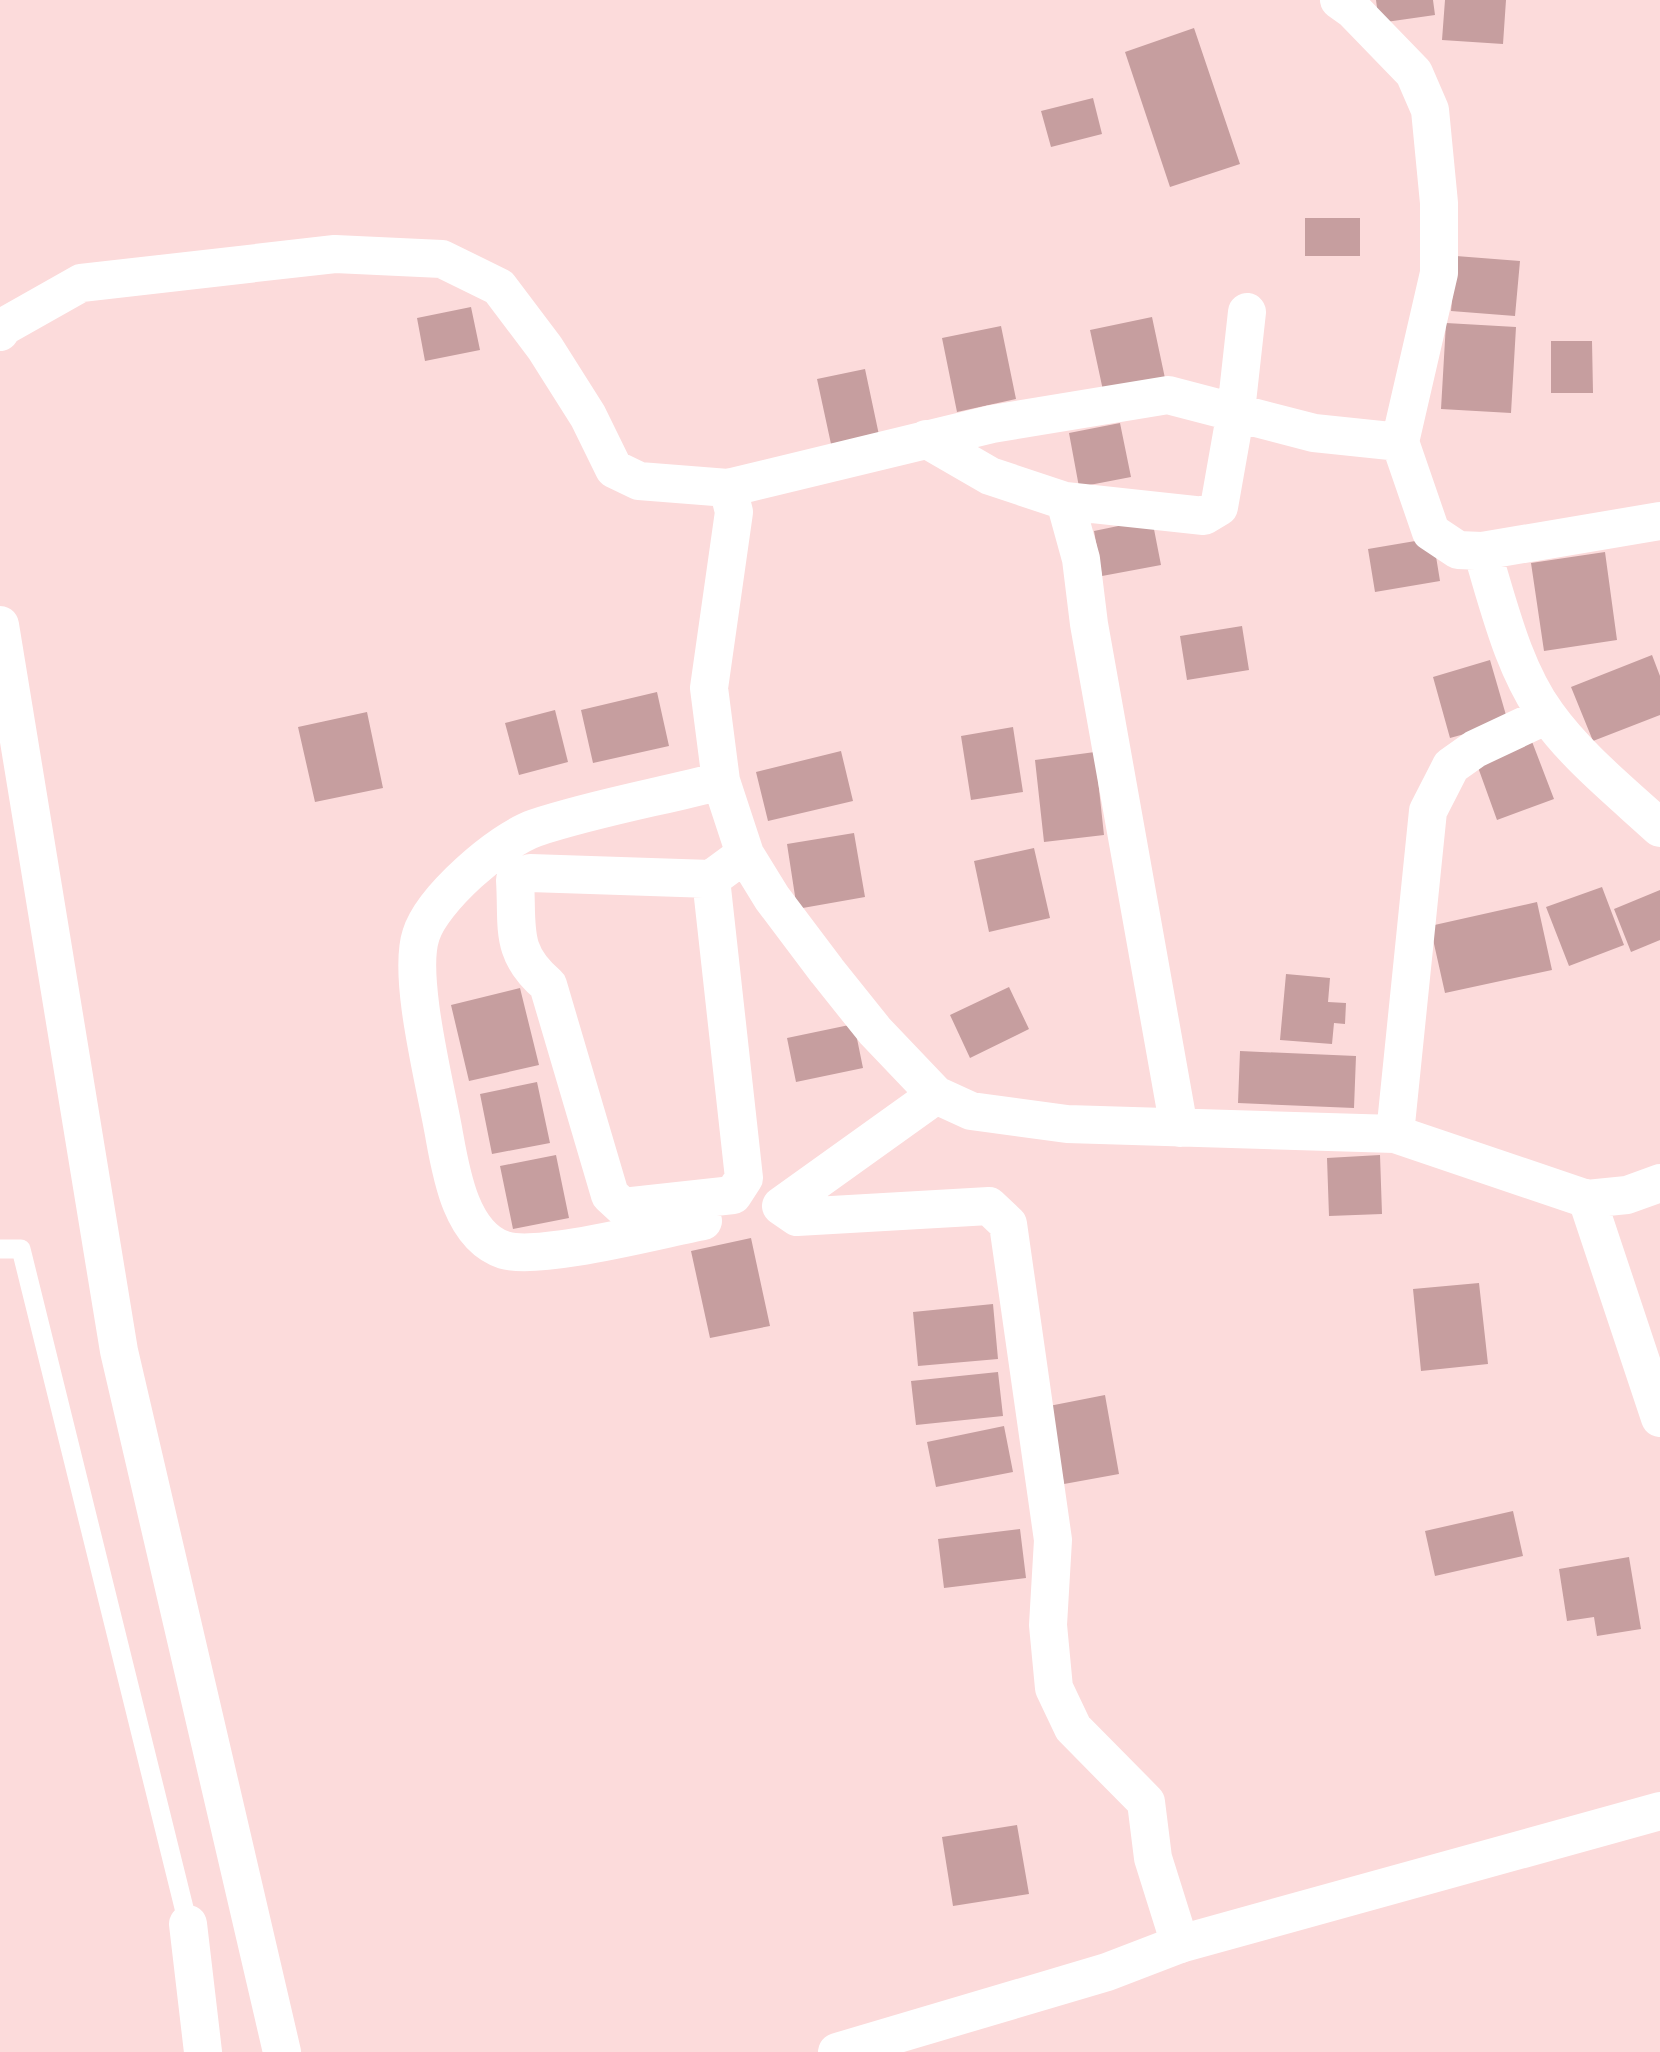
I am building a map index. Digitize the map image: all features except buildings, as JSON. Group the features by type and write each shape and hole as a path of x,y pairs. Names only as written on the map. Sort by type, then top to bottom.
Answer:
{"street":[{"path":"1339,0 1353,10 1414,73 1430,110 1439,203 1439,273 1400,442 1431,532 1458,550 1482,551 1660,521"},
{"path":"0,332 3,327 81,283 335,254 442,259 499,287 545,348 581,405 614,469 639,481 728,488 992,424 1168,395 1314,433 1400,442"},
{"path":"926,439 990,476 1065,501 1204,516 1219,507 1236,411 1247,312"},
{"path":"728,488 734,512 709,688 721,781 745,855 772,898 827,971 875,1031 936,1095 971,1111 1067,1124 1395,1135 1587,1199 1627,1195 1660,1183"},
{"path":"1065,501 1081,559 1089,624 1180,1128"},
{"path":"1482,551 1507,631 1527,679 1547,715 1603,776 1660,828"},
{"path":"0,625 119,1352 282,2052"},
{"path":"1395,1135 1428,811 1451,766 1475,749 1547,715"},
{"path":"721,781 533,829 491,854 449,891 421,934 416,979 454,1186 482,1240 506,1251 544,1252 781,1206 936,1095"},
{"path":"712,879 744,1178 733,1195 624,1207 610,1195 548,985 532,971 520,954 515,880 530,873 712,879 745,855"},
{"path":"1587,1199 1660,1418"},
{"path":"781,1206 797,1217 989,1206 1008,1224 1054,1540 1048,1625 1054,1688 1073,1728 1146,1802 1153,1858 1180,1944"},
{"path":"837,2052 1107,1972 1180,1944 1660,1811"},
{"path":"188,1924 203,2052"}],"lane":[{"path":"0,1249 21,1249 188,1924"}]}
